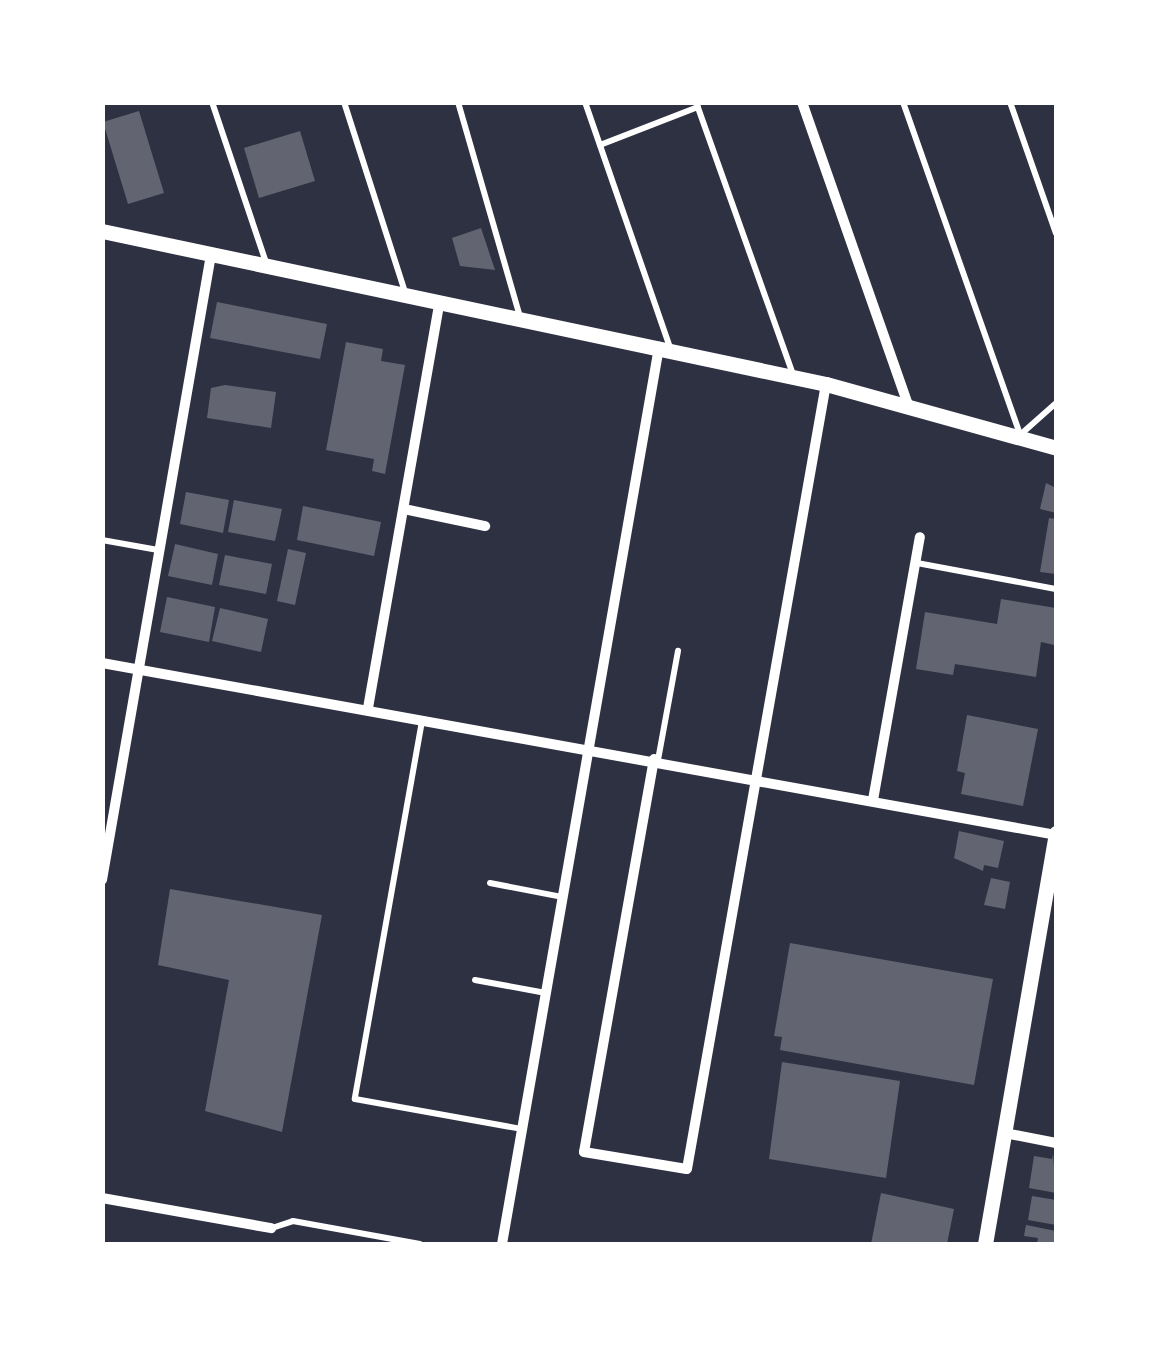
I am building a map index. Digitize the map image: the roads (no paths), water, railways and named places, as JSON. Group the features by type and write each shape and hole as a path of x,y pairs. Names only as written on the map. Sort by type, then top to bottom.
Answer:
{"street":[{"path":"802,102 908,405"},
{"path":"102,231 439,306 665,348 826,384 1056,448"},
{"path":"102,880 211,255"},
{"path":"368,708 439,306"},
{"path":"502,1244 588,747 665,348"},
{"path":"656,760 584,1152 687,1169 826,384"},
{"path":"404,509 484,526"},
{"path":"873,800 920,536"},
{"path":"102,663 422,717 1056,834 985,1244"},
{"path":"1005,1133 1056,1142"},
{"path":"102,1198 271,1228"}],"lane":[{"path":"212,102 268,268"},
{"path":"344,102 407,298"},
{"path":"458,102 522,322"},
{"path":"585,102 665,348"},
{"path":"903,102 1020,436 1056,403"},
{"path":"1010,102 1056,233"},
{"path":"600,144 697,105 794,378"},
{"path":"102,540 158,550"},
{"path":"917,564 1056,589"},
{"path":"656,760 678,651"},
{"path":"422,717 355,1099 522,1129"},
{"path":"490,884 562,897"},
{"path":"475,980 546,993"},
{"path":"271,1228 293,1221 420,1244"}]}
